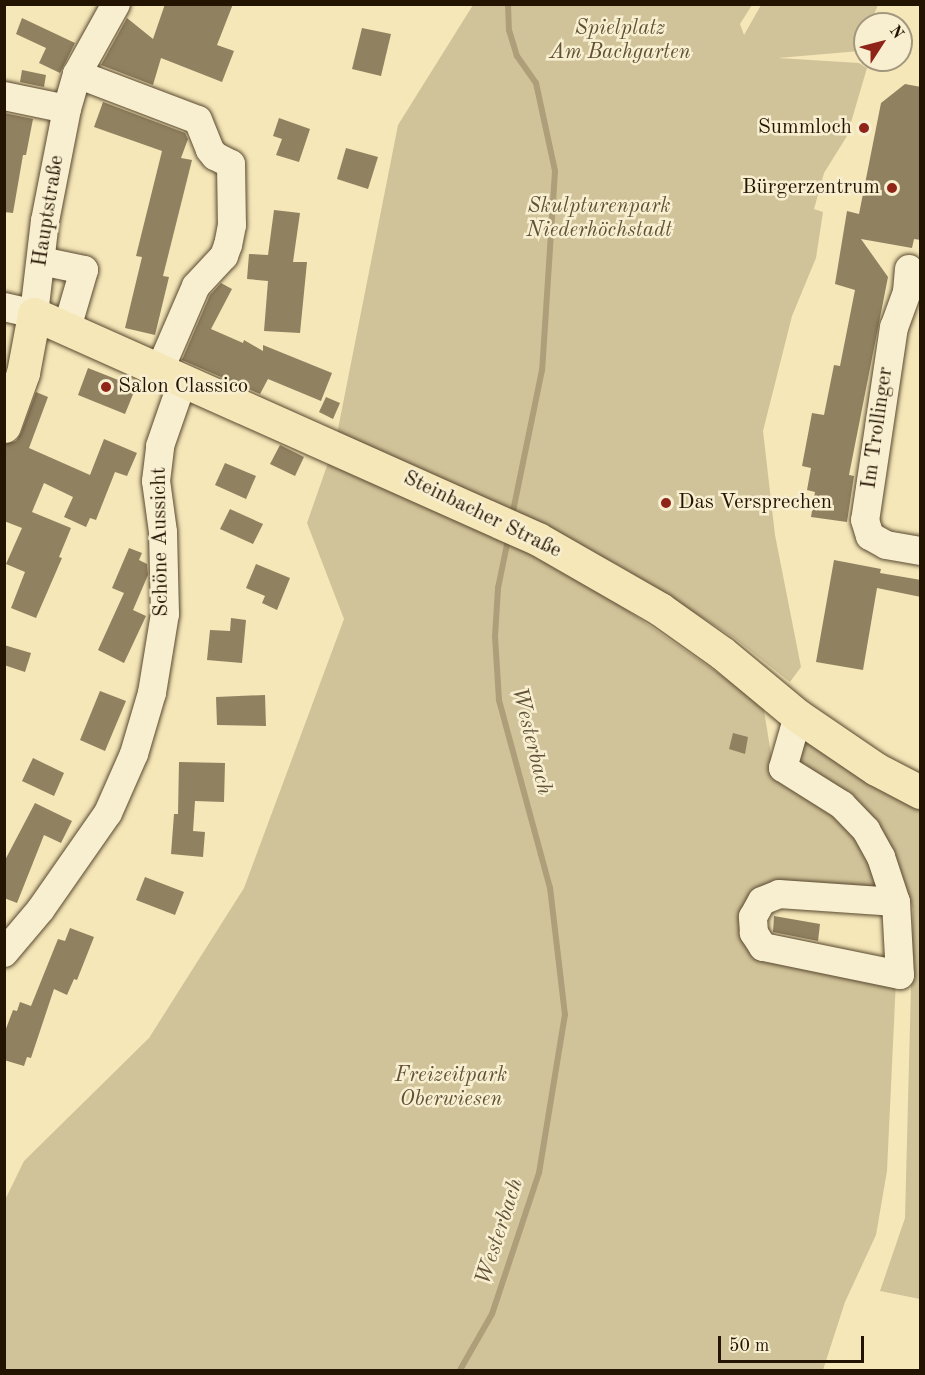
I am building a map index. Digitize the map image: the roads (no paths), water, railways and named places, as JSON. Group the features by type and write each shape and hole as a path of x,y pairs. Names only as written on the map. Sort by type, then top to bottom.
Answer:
{"main road":[{"name":"Steinbacher Straße","path":"20,311 67,328 512,526 660,609 722,653 798,716 876,769 921,792"},
{"name":"Hauptstraße","path":"4,426 23,373 20,311"}],"street":[{"name":"Hauptstraße","path":"20,311 41,261 45,221 67,109 78,74 116,4"},
{"name":"Schöne Aussicht","path":"4,953 41,909 108,813 134,754 152,693 165,614 163,532 156,481 172,375 196,286 224,256 232,225 231,164 215,156 210,150 198,120 78,74"},
{"path":"4,96 67,109"},
{"path":"41,261 84,270 67,328"},
{"name":"Im Trollinger","path":"909,269 907,292 894,327 865,520 870,536 886,545 921,551"},
{"path":"798,716 783,768 842,805 866,830 881,857 896,902 900,975 763,947 754,933 753,918 762,900 779,894 896,902"}],"waterway":[{"name":"Westerbach","path":"508,4 509,30 517,56 536,83 555,171 542,370 512,516"},
{"name":"Westerbach","path":"460,1370 492,1314 539,1173 565,1015 550,888 499,700 495,637 498,588 509,535"}],"place":[{"name":"Summloch","path":"864,128"},
{"name":"Bürgerzentrum","path":"892,188"},
{"name":"Salon Classico","path":"106,387"},
{"name":"Das Versprechen","path":"666,503"}],"park label":[{"name":"Spielplatz Am Bachgarten","path":"620,41"},
{"name":"Skulpturenpark Niederhöchstadt","path":"599,219"},
{"name":"Freizeitpark Oberwiesen","path":"451,1088"}]}
